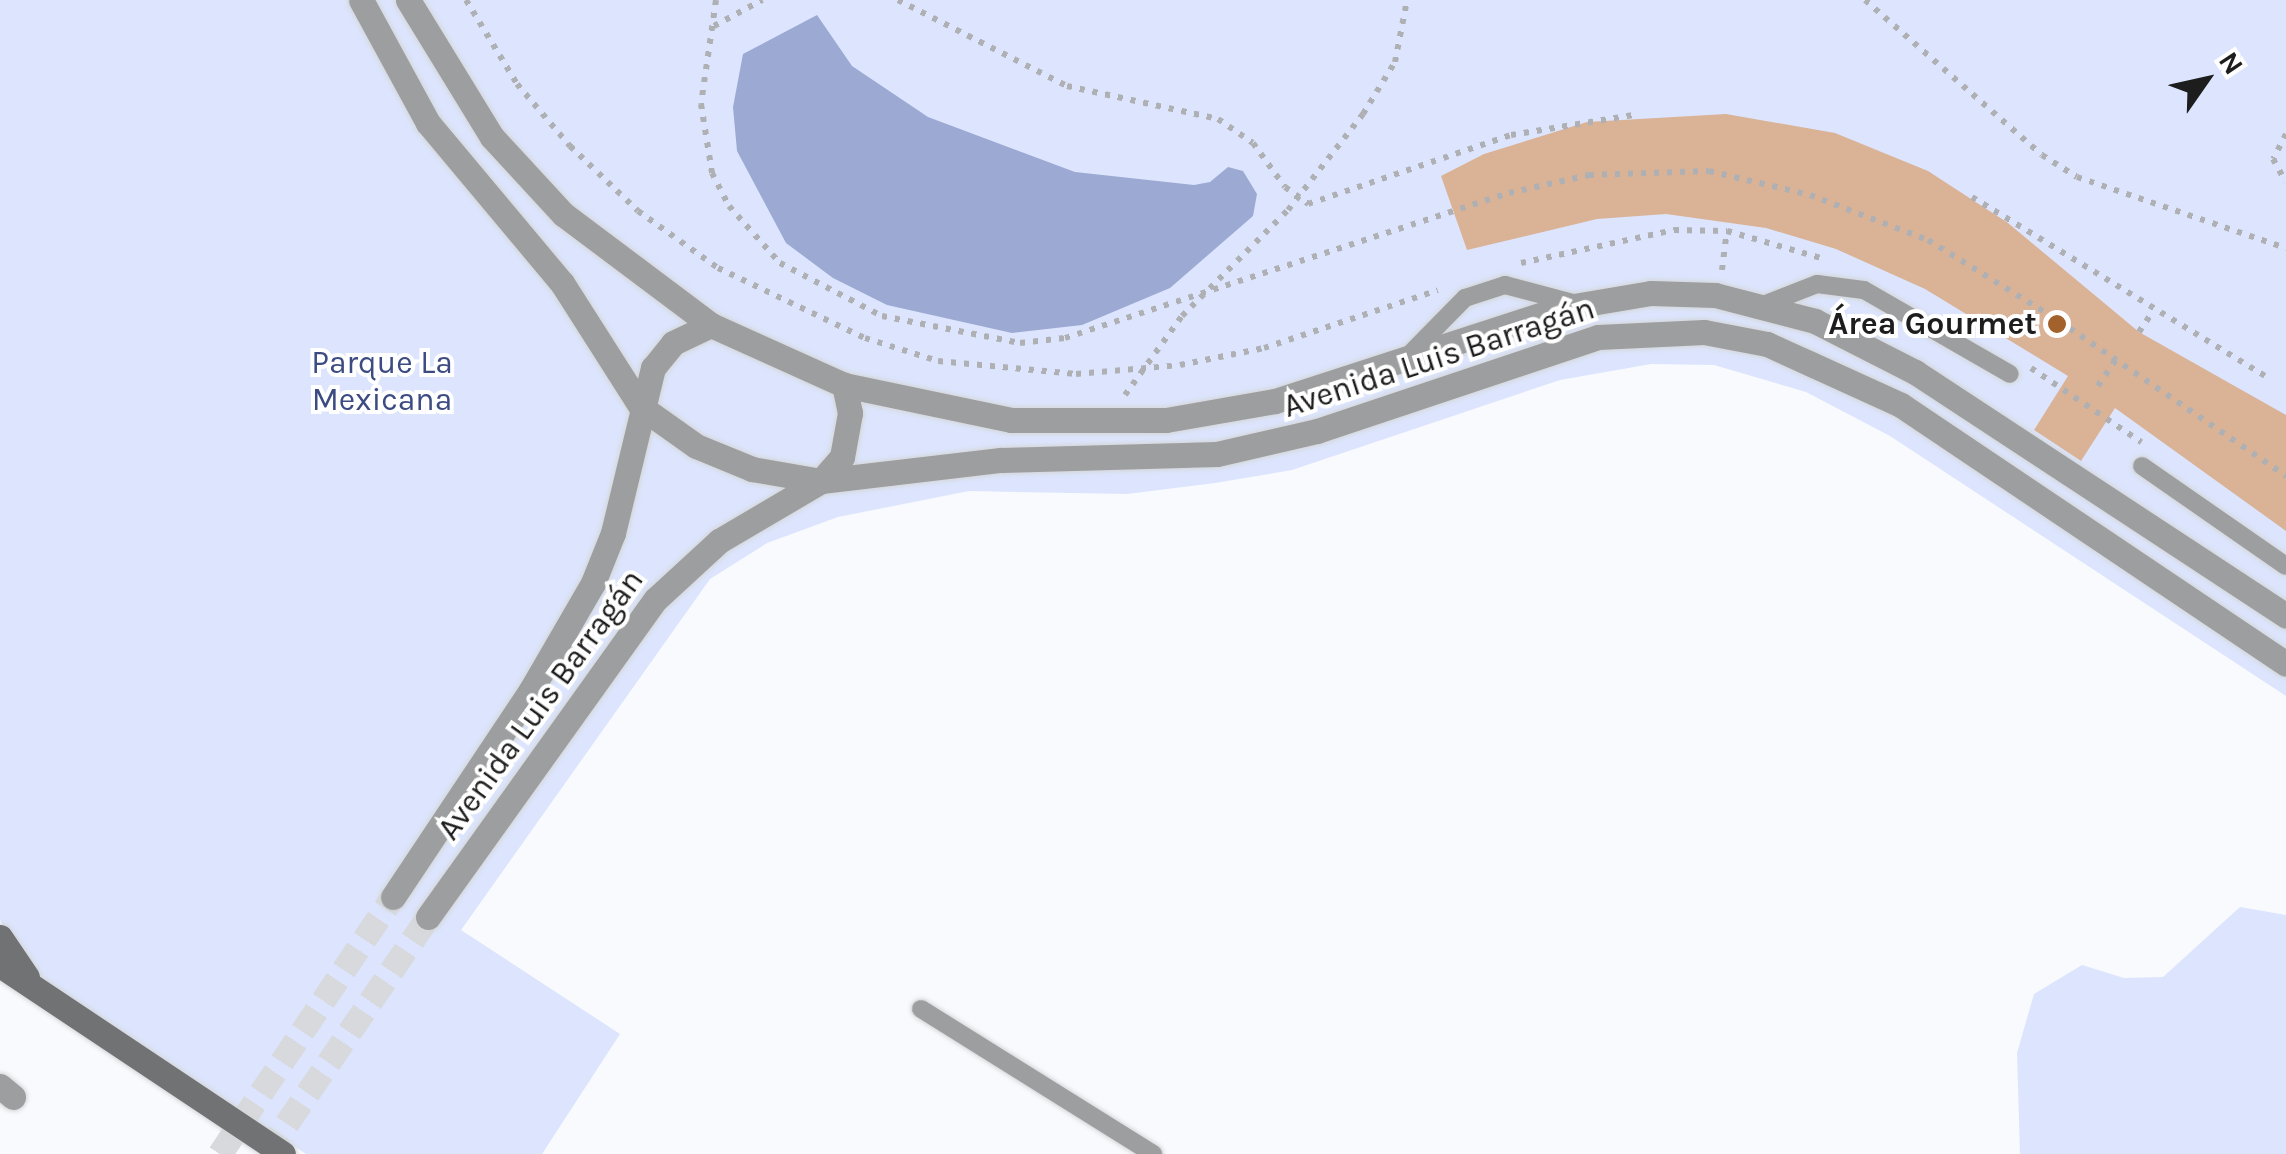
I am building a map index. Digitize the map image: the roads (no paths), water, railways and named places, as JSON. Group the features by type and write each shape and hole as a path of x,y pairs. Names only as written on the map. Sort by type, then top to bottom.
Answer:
{"street":[{"name":"Avenida Luis Barragán","path":"362,0 428,122 562,284 641,407 661,426 724,458 790,479 822,481 964,462 1167,459 1250,449 1598,337 1666,331 1729,336 1822,365 1901,404 2286,664"},
{"name":"Avenida Luis Barragán","path":"408,0 458,89 523,173 606,252 711,325 844,385 1011,420 1108,423 1275,401 1577,304 1652,293 1737,299 1766,304 1847,335 1915,372 2286,616"},
{"path":"1729,336 1737,299"},
{"name":"Avenida Luis Barragán","path":"393,897 587,596 613,533 641,407 660,355 711,325"},
{"name":"Avenida Luis Barragán","path":"428,917 656,599 719,541 822,481 842,456 849,435 844,385"},
{"path":"0,937 32,985"},
{"path":"0,965 283,1154"}],"lane":[{"path":"1766,304 1817,284 1864,290 2010,374"},
{"path":"1405,358 1464,298 1505,285 1577,304"},
{"path":"2142,466 2286,566"},
{"path":"921,1009 1153,1154"}],"water":[{"path":"817,15 852,66 928,117 1075,172 1194,185 1210,182 1228,167 1243,171 1257,194 1253,216 1170,288 1082,325 1012,333 887,305 833,278 786,243 737,151 733,107 743,54"}],"tunnel":[{"path":"220,1154 393,897"},
{"path":"266,1154 428,917"}],"place":[{"name":"Área Gourmet","path":"2057,324"}],"park label":[{"name":"Parque La Mexicana","path":"382,382"}]}
